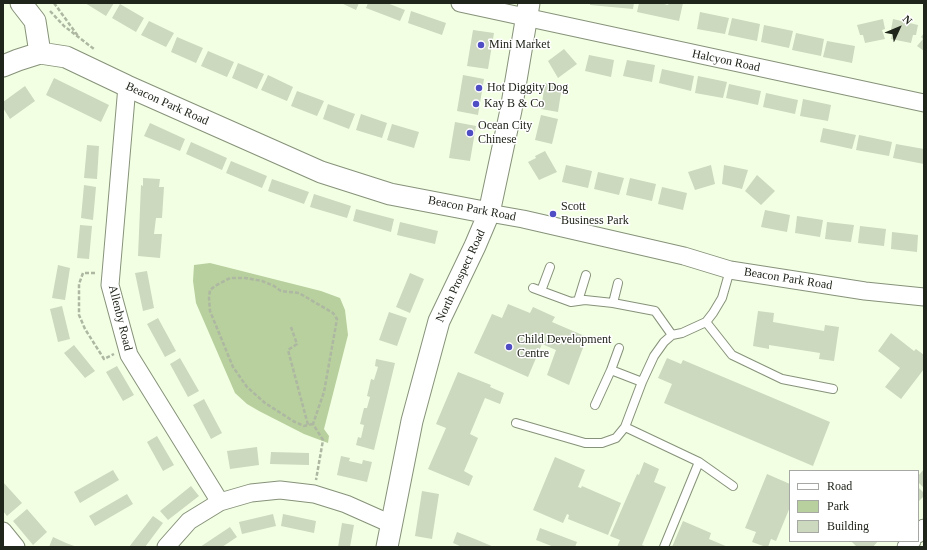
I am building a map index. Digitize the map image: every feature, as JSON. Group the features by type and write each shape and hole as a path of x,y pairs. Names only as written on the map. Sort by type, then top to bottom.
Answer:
{"street":[{"path":"21,3 35,21 40,53"},
{"name":"Halcyon Road","path":"460,3 528,11 924,103"},
{"name":"North Prospect Road","path":"387,547 412,421 439,321 476,246 489,213 511,110 528,11"},
{"name":"Beacon Park Road","path":"3,66 40,53 66,57 127,86 321,172 390,194 523,219 684,256 730,270 865,291 924,297"},
{"name":"Allenby Road","path":"127,86 110,285 129,355 220,502"},
{"path":"166,547 189,521 220,502 251,493 280,490 314,494 346,504 391,524"},
{"path":"3,531 16,547"}],"lane":[{"path":"550,266 537,290 571,302 585,300 613,303 655,311 672,335"},
{"path":"516,423 585,443 602,443 616,438 625,427 642,382 654,356 664,342 672,335 682,333 706,322 722,298 730,270"},
{"path":"578,301 586,275"},
{"path":"613,303 618,283"},
{"path":"706,322 732,355 782,379 833,389"},
{"path":"595,405 619,348"},
{"path":"611,370 642,382"},
{"path":"625,427 699,462 733,486"},
{"path":"664,547 699,462"}],"path":[{"path":"54,3 81,40"},
{"path":"48,9 64,26 81,40 101,53 94,70"},
{"path":"83,273 79,284 79,315 85,329 104,359 114,354"},
{"path":"230,278 244,278 262,281 274,286 280,291 299,293 333,313 336,319 324,392 313,424 304,426 294,421 265,403 247,388 233,367 210,311 210,290 215,286 230,278"},
{"path":"290,327 298,344 288,350 308,425"},
{"path":"313,424 323,440 314,494"}],"green space":[{"path":"210,263 321,291 340,298 345,310 348,335 324,429 329,436 328,443 304,434 259,411 247,404 235,393 196,303 193,281 194,265"}],"building":[{"path":"85,3 114,3 106,16"},
{"path":"341,3 359,3 356,10"},
{"path":"368,3 387,3 405,10 400,21 366,8"},
{"path":"590,3 634,3 633,9 590,5"},
{"path":"639,3 660,3 668,5 669,3 683,3 679,21 637,12"},
{"path":"120,4 144,18 136,32 112,18"},
{"path":"411,11 446,23 442,35 408,23"},
{"path":"700,12 729,18 725,34 697,29"},
{"path":"732,18 760,24 757,41 728,35"},
{"path":"883,19 885,29 882,30 885,39 865,43 863,35 860,35 857,25"},
{"path":"893,19 918,25 916,35 913,35 911,43 891,39"},
{"path":"149,21 174,33 166,47 141,35"},
{"path":"764,25 793,31 789,48 761,42"},
{"name":"Mini Market","path":"473,30 494,33 488,69 467,66"},
{"path":"796,33 824,39 821,56 792,50"},
{"path":"924,33 924,51 917,46 923,39 921,37"},
{"path":"177,37 203,48 196,63 171,52"},
{"path":"827,41 855,46 852,63 823,57"},
{"path":"564,49 577,64 558,78 548,61"},
{"path":"208,51 234,62 227,77 201,66"},
{"path":"589,55 614,60 611,77 585,71"},
{"path":"627,60 655,65 652,82 623,76"},
{"path":"238,63 264,74 257,89 232,78"},
{"path":"662,69 694,76 691,91 659,83"},
{"path":"268,75 293,87 287,101 261,90"},
{"path":"463,75 484,79 478,115 457,111"},
{"path":"698,76 727,82 723,98 695,93"},
{"path":"54,78 109,105 101,122 46,95"},
{"path":"545,83 562,86 558,112 541,109"},
{"path":"729,84 761,91 758,105 726,98"},
{"path":"25,86 35,101 10,119 3,108 3,102"},
{"path":"297,91 324,101 317,116 291,106"},
{"path":"766,93 798,100 795,114 763,107"},
{"path":"803,99 831,105 828,121 800,116"},
{"path":"328,104 355,114 349,129 323,119"},
{"path":"361,114 387,123 382,138 356,130"},
{"path":"541,115 558,119 552,144 535,140"},
{"path":"455,122 476,126 470,161 449,158"},
{"path":"150,123 185,139 180,151 144,136"},
{"path":"392,124 419,132 414,148 387,140"},
{"path":"823,128 856,135 852,149 820,142"},
{"path":"859,135 892,142 889,156 856,150"},
{"path":"191,142 227,158 222,170 186,154"},
{"path":"896,144 924,149 924,164 893,158"},
{"path":"87,145 99,146 97,179 84,178"},
{"path":"545,151 557,172 539,180 528,162 536,158 535,156"},
{"path":"231,161 267,176 262,188 226,173"},
{"path":"566,165 592,171 588,188 562,182"},
{"path":"711,165 715,184 695,190 688,172"},
{"path":"724,165 748,170 742,189 722,184"},
{"path":"598,172 624,178 619,195 594,189"},
{"path":"757,175 775,191 761,205 745,191"},
{"path":"143,178 160,179 159,187 164,187 162,218 156,218 154,234 162,234 160,258 138,256 141,185 143,186"},
{"path":"630,178 656,184 652,201 626,195"},
{"path":"272,179 309,192 304,204 268,191"},
{"path":"84,185 96,187 93,220 81,218"},
{"path":"662,187 687,193 683,210 658,204"},
{"path":"314,194 351,206 347,218 310,207"},
{"path":"356,209 394,219 391,232 353,221"},
{"path":"765,210 790,215 787,232 761,227"},
{"path":"797,216 823,220 820,237 795,233"},
{"path":"400,222 438,231 435,244 397,235"},
{"path":"827,222 854,225 851,242 825,239"},
{"path":"80,225 92,226 89,259 77,258"},
{"path":"860,226 886,229 884,246 858,243"},
{"path":"892,232 918,235 917,252 891,249"},
{"path":"58,265 70,268 65,300 52,298"},
{"path":"147,271 154,308 143,311 135,273"},
{"path":"410,273 424,279 410,313 396,307"},
{"name":"Child Development Centre","path":"508,304 530,313 533,307 555,317 552,322 587,337 569,385 547,375 556,350 542,344 528,377 474,353 492,314 502,318"},
{"path":"62,306 70,339 58,342 50,309"},
{"path":"758,311 774,313 773,322 824,331 825,325 839,327 834,361 819,359 820,353 769,345 769,349 753,346"},
{"path":"389,312 407,318 397,346 379,340"},
{"path":"158,318 176,351 165,357 147,324"},
{"path":"891,333 914,351 916,349 924,355 924,369 901,399 885,387 900,368 878,351"},
{"path":"74,345 95,371 85,378 64,353"},
{"path":"180,358 199,391 188,397 170,364"},
{"path":"667,358 681,364 683,360 830,422 813,466 664,403 672,384 658,378"},
{"path":"376,359 395,363 374,450 356,445 358,437 361,438 364,425 360,424 364,408 367,408 370,397 367,396 371,379 374,380 378,367 375,366"},
{"path":"117,366 134,395 123,401 106,372"},
{"path":"458,372 491,385 490,387 504,393 500,404 485,398 470,434 478,438 464,471 473,476 469,486 428,469 446,428 436,424"},
{"path":"204,399 222,433 211,439 193,405"},
{"path":"157,436 174,465 163,471 147,442"},
{"path":"257,447 259,465 230,469 227,451"},
{"path":"271,452 309,453 309,465 270,464"},
{"path":"341,456 350,458 349,461 362,464 363,460 372,462 367,482 337,475"},
{"path":"555,457 585,470 578,487 581,488 582,486 621,503 608,535 568,519 569,515 567,514 563,523 533,510"},
{"path":"644,462 659,469 654,482 666,487 642,545 647,547 617,547 620,540 610,536 637,474 639,475"},
{"path":"924,469 924,488 919,483 919,475"},
{"path":"113,470 119,480 80,503 74,492"},
{"path":"767,474 789,484 789,509 776,541 771,539 768,547 752,542 756,532 745,528"},
{"path":"3,482 22,503 7,516 3,511"},
{"path":"191,486 199,496 168,520 160,511"},
{"path":"919,488 924,493 924,496 919,501"},
{"path":"422,491 439,494 432,539 415,536"},
{"path":"127,494 133,504 95,526 89,516"},
{"path":"27,509 47,532 33,545 13,521"},
{"path":"273,514 276,526 242,534 239,522"},
{"path":"283,514 316,521 314,533 281,526"},
{"path":"153,516 163,523 145,547 129,547"},
{"path":"683,521 711,533 709,539 728,547 672,547"},
{"path":"342,523 354,525 350,547 338,547"},
{"path":"230,527 237,537 222,547 200,547"},
{"path":"540,528 577,542 575,547 554,547 536,540"},
{"path":"457,532 494,547 462,547 453,543"},
{"path":"53,537 66,543 77,547 49,547"},
{"path":"852,542 877,542 873,547 857,547"}],"place":[{"name":"Mini Market","path":"481,45"},
{"name":"Hot Diggity Dog","path":"479,88"},
{"name":"Kay B & Co","path":"476,104"},
{"name":"Ocean City Chinese","path":"470,133"},
{"name":"Scott Business Park","path":"553,214"},
{"name":"Child Development Centre","path":"509,347"}]}
